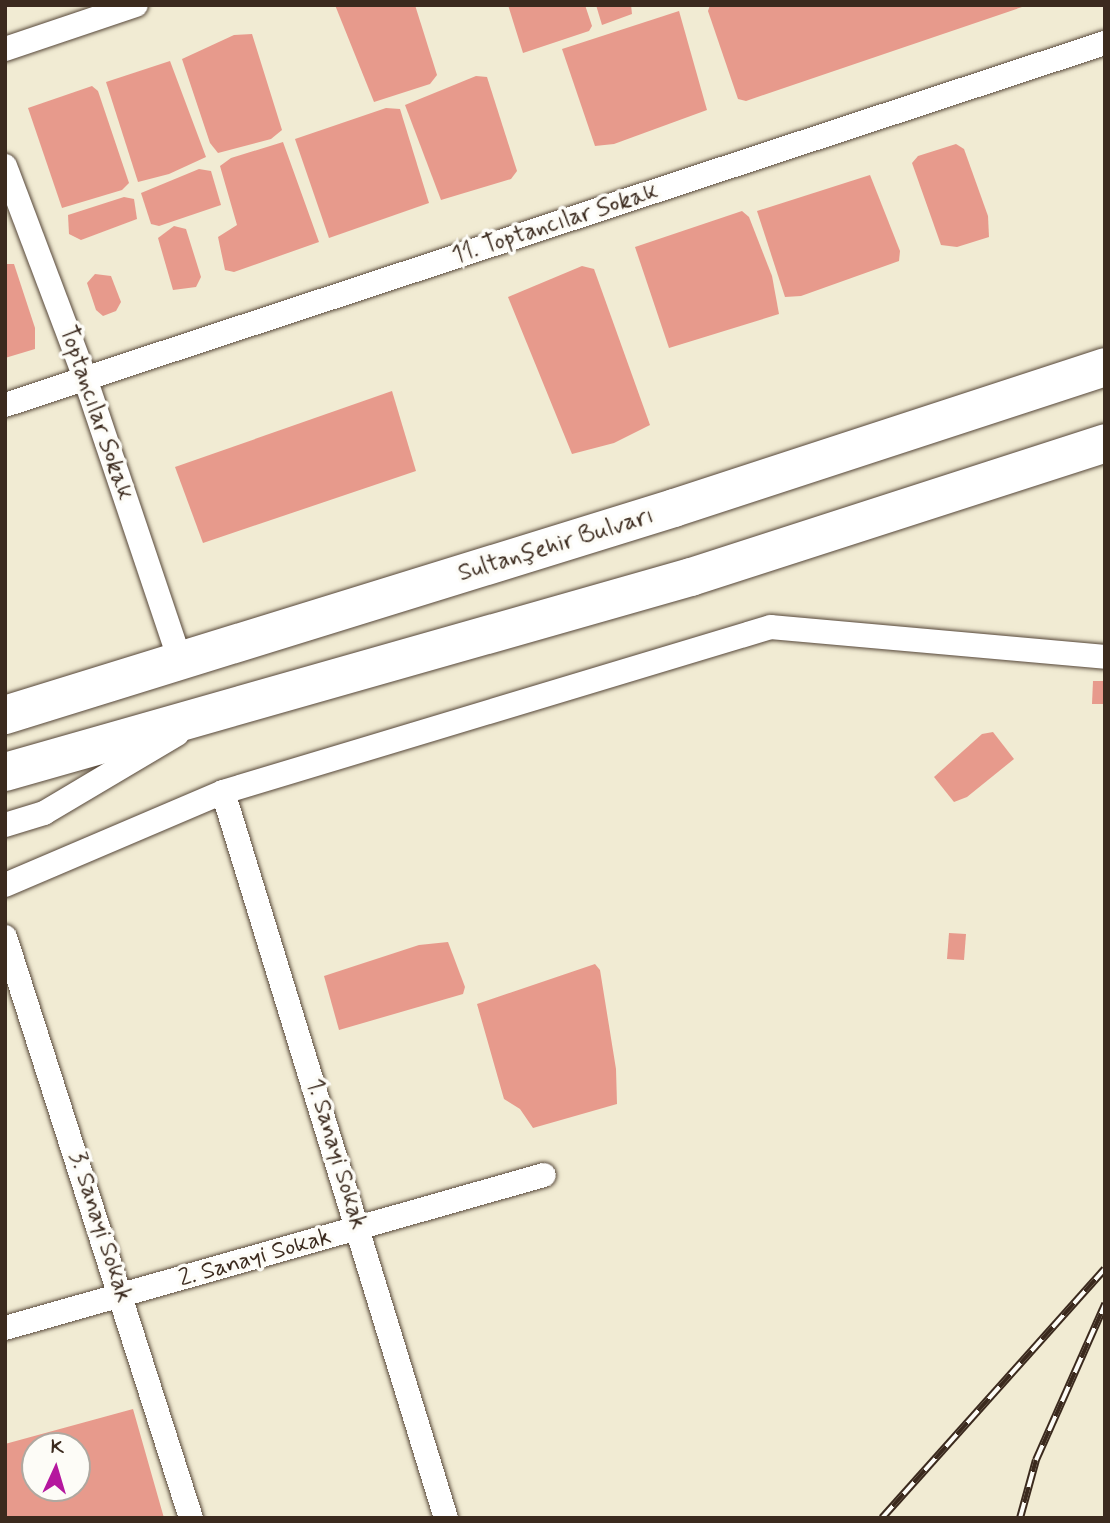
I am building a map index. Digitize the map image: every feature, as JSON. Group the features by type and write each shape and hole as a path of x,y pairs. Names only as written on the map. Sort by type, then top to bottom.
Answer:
{"highway":[{"name":"Sultanşehir Bulvarı","path":"5,715 674,508 1105,367"},
{"path":"5,772 691,577 1105,443"}],"street":[{"path":"5,49 136,5"},
{"name":"11. Toptancılar Sokak","path":"5,405 1105,43"},
{"name":"Toptancılar Sokak","path":"5,166 85,378 180,661"},
{"path":"5,885 223,792 771,627 1105,657"},
{"path":"5,825 44,813 219,710"},
{"name":"1. Sanayi Sokak","path":"223,792 446,1518"},
{"name":"3. Sanayi Sokak","path":"5,937 191,1518"},
{"name":"2. Sanayi Sokak","path":"5,1328 544,1175"}],"building":[{"path":"335,5 415,5 437,75 430,84 374,102"},
{"path":"508,5 585,5 592,26 589,31 523,53"},
{"path":"596,5 631,5 632,14 602,25"},
{"path":"710,5 1025,6 746,101 738,99 708,11"},
{"path":"679,11 707,110 614,144 595,146 562,49"},
{"path":"252,34 282,130 271,139 218,153 210,143 182,59 234,35"},
{"path":"170,61 206,157 169,174 138,182 106,82"},
{"path":"476,76 487,77 517,171 511,179 441,200 405,105"},
{"path":"92,86 98,91 129,183 122,190 62,208 28,108"},
{"path":"386,108 400,109 429,203 329,238 295,139"},
{"path":"283,142 319,242 234,272 225,270 218,237 237,225 220,166 231,158"},
{"path":"956,144 964,149 988,216 989,237 957,247 941,245 912,163 918,156"},
{"path":"199,169 211,171 221,205 159,226 151,224 141,193"},
{"path":"870,175 900,251 899,261 801,296 785,297 757,211"},
{"path":"124,197 134,199 137,219 81,240 69,234 68,215"},
{"path":"742,211 749,217 772,276 779,314 669,348 635,247"},
{"path":"174,226 186,229 201,277 196,287 173,290 158,238"},
{"path":"5,264 14,264 35,328 35,349 5,358"},
{"path":"582,266 594,269 650,425 614,443 572,454 508,297"},
{"path":"95,274 111,276 121,302 116,311 103,316 96,310 87,283"},
{"path":"392,391 416,471 203,543 175,467"},
{"path":"1093,681 1105,681 1105,704 1092,704"},
{"path":"993,732 1014,759 967,797 954,802 934,777 982,734"},
{"path":"949,933 966,934 964,960 947,959"},
{"path":"448,942 465,987 463,994 339,1030 324,976 419,945"},
{"path":"595,964 600,970 616,1069 617,1104 533,1128 520,1109 504,1099 477,1004"},
{"path":"133,1409 164,1518 5,1518 5,1444 21,1440 21,1502 91,1502 91,1432 49,1432"}],"railway":[{"path":"882,1518 1105,1269"},
{"path":"1020,1518 1036,1460 1105,1304"}]}
